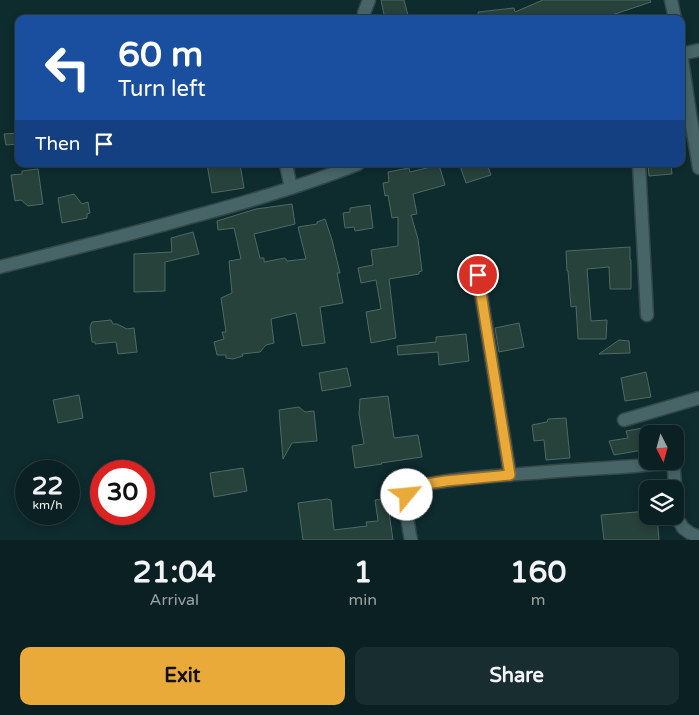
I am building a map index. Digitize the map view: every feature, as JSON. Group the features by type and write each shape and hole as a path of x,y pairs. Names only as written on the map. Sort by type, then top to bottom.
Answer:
{"street":[{"path":"364,15 369,0"},
{"path":"671,0 674,15"},
{"path":"685,52 699,50"},
{"path":"685,115 699,168"},
{"path":"287,167 291,188"},
{"path":"0,267 140,232 260,198 321,179 351,167"},
{"path":"639,167 647,315"},
{"path":"478,275 510,475"},
{"path":"624,420 699,398"},
{"path":"410,540 407,495 409,490 420,485 510,475 662,463 670,464 674,470 677,518 683,528 699,537"}],"building":[{"path":"381,0 404,0 408,15 384,15"},
{"path":"543,0 650,0 651,2 612,15 478,15 478,12 514,8 515,12"},
{"path":"15,133 15,144 6,145 4,134"},
{"path":"208,167 240,167 244,188 212,193"},
{"path":"440,167 445,185 413,194 417,214 411,215 418,239 422,271 419,274 389,279 396,338 371,343 366,312 381,309 376,280 361,283 358,268 373,265 371,250 398,246 398,217 392,218 388,195 385,196 383,183 389,182 388,172 409,168 410,172"},
{"path":"461,167 488,167 491,175 466,183"},
{"path":"648,167 671,167 672,174 649,176"},
{"path":"38,169 43,204 28,206 21,200 15,201 11,175 22,174 22,171"},
{"path":"74,194 82,204 88,202 90,213 87,214 87,218 62,223 58,198"},
{"path":"292,204 295,224 254,234 260,258 264,258 264,262 285,258 287,261 306,259 298,227 317,224 317,222 325,219 340,273 337,273 343,303 320,307 325,343 302,346 296,313 271,319 274,343 266,345 260,352 242,354 243,356 233,359 226,358 226,355 217,355 214,342 224,339 222,332 226,332 221,298 232,293 229,261 241,259 234,228 218,230 217,221 256,209"},
{"path":"370,205 373,228 355,231 354,227 345,228 343,213 350,212 350,208"},
{"path":"193,232 199,254 165,262 165,291 134,292 134,254 172,252 171,238"},
{"path":"630,247 631,289 610,289 609,267 587,269 591,321 607,320 606,339 578,339 576,306 571,307 566,251"},
{"path":"111,320 113,324 127,329 134,328 137,352 118,354 116,342 95,344 95,342 92,342 90,327 92,322"},
{"path":"519,323 524,347 499,352 495,328"},
{"path":"466,334 469,361 439,365 438,352 398,355 397,346 436,342 436,337"},
{"path":"619,340 629,341 630,353 599,354"},
{"path":"347,368 351,386 322,391 319,373"},
{"path":"646,372 651,397 625,401 621,378"},
{"path":"79,395 83,418 58,423 53,400"},
{"path":"388,396 394,438 418,435 422,457 355,468 352,446 364,444 359,414 360,399"},
{"path":"299,407 305,412 314,411 317,441 292,443 283,459 279,410"},
{"path":"566,418 570,458 546,460 544,440 534,441 532,425 547,422 548,419"},
{"path":"639,429 639,451 614,455 609,441 628,438 626,431"},
{"path":"243,468 247,491 214,497 210,473"},
{"path":"387,498 393,540 303,540 298,503 331,500 334,530 367,526 366,522 378,521 375,500"},
{"path":"639,512 639,525 658,525 659,540 604,540 601,515"}],"route":[{"path":"407,495 409,490 420,485 510,475 478,275"}]}
